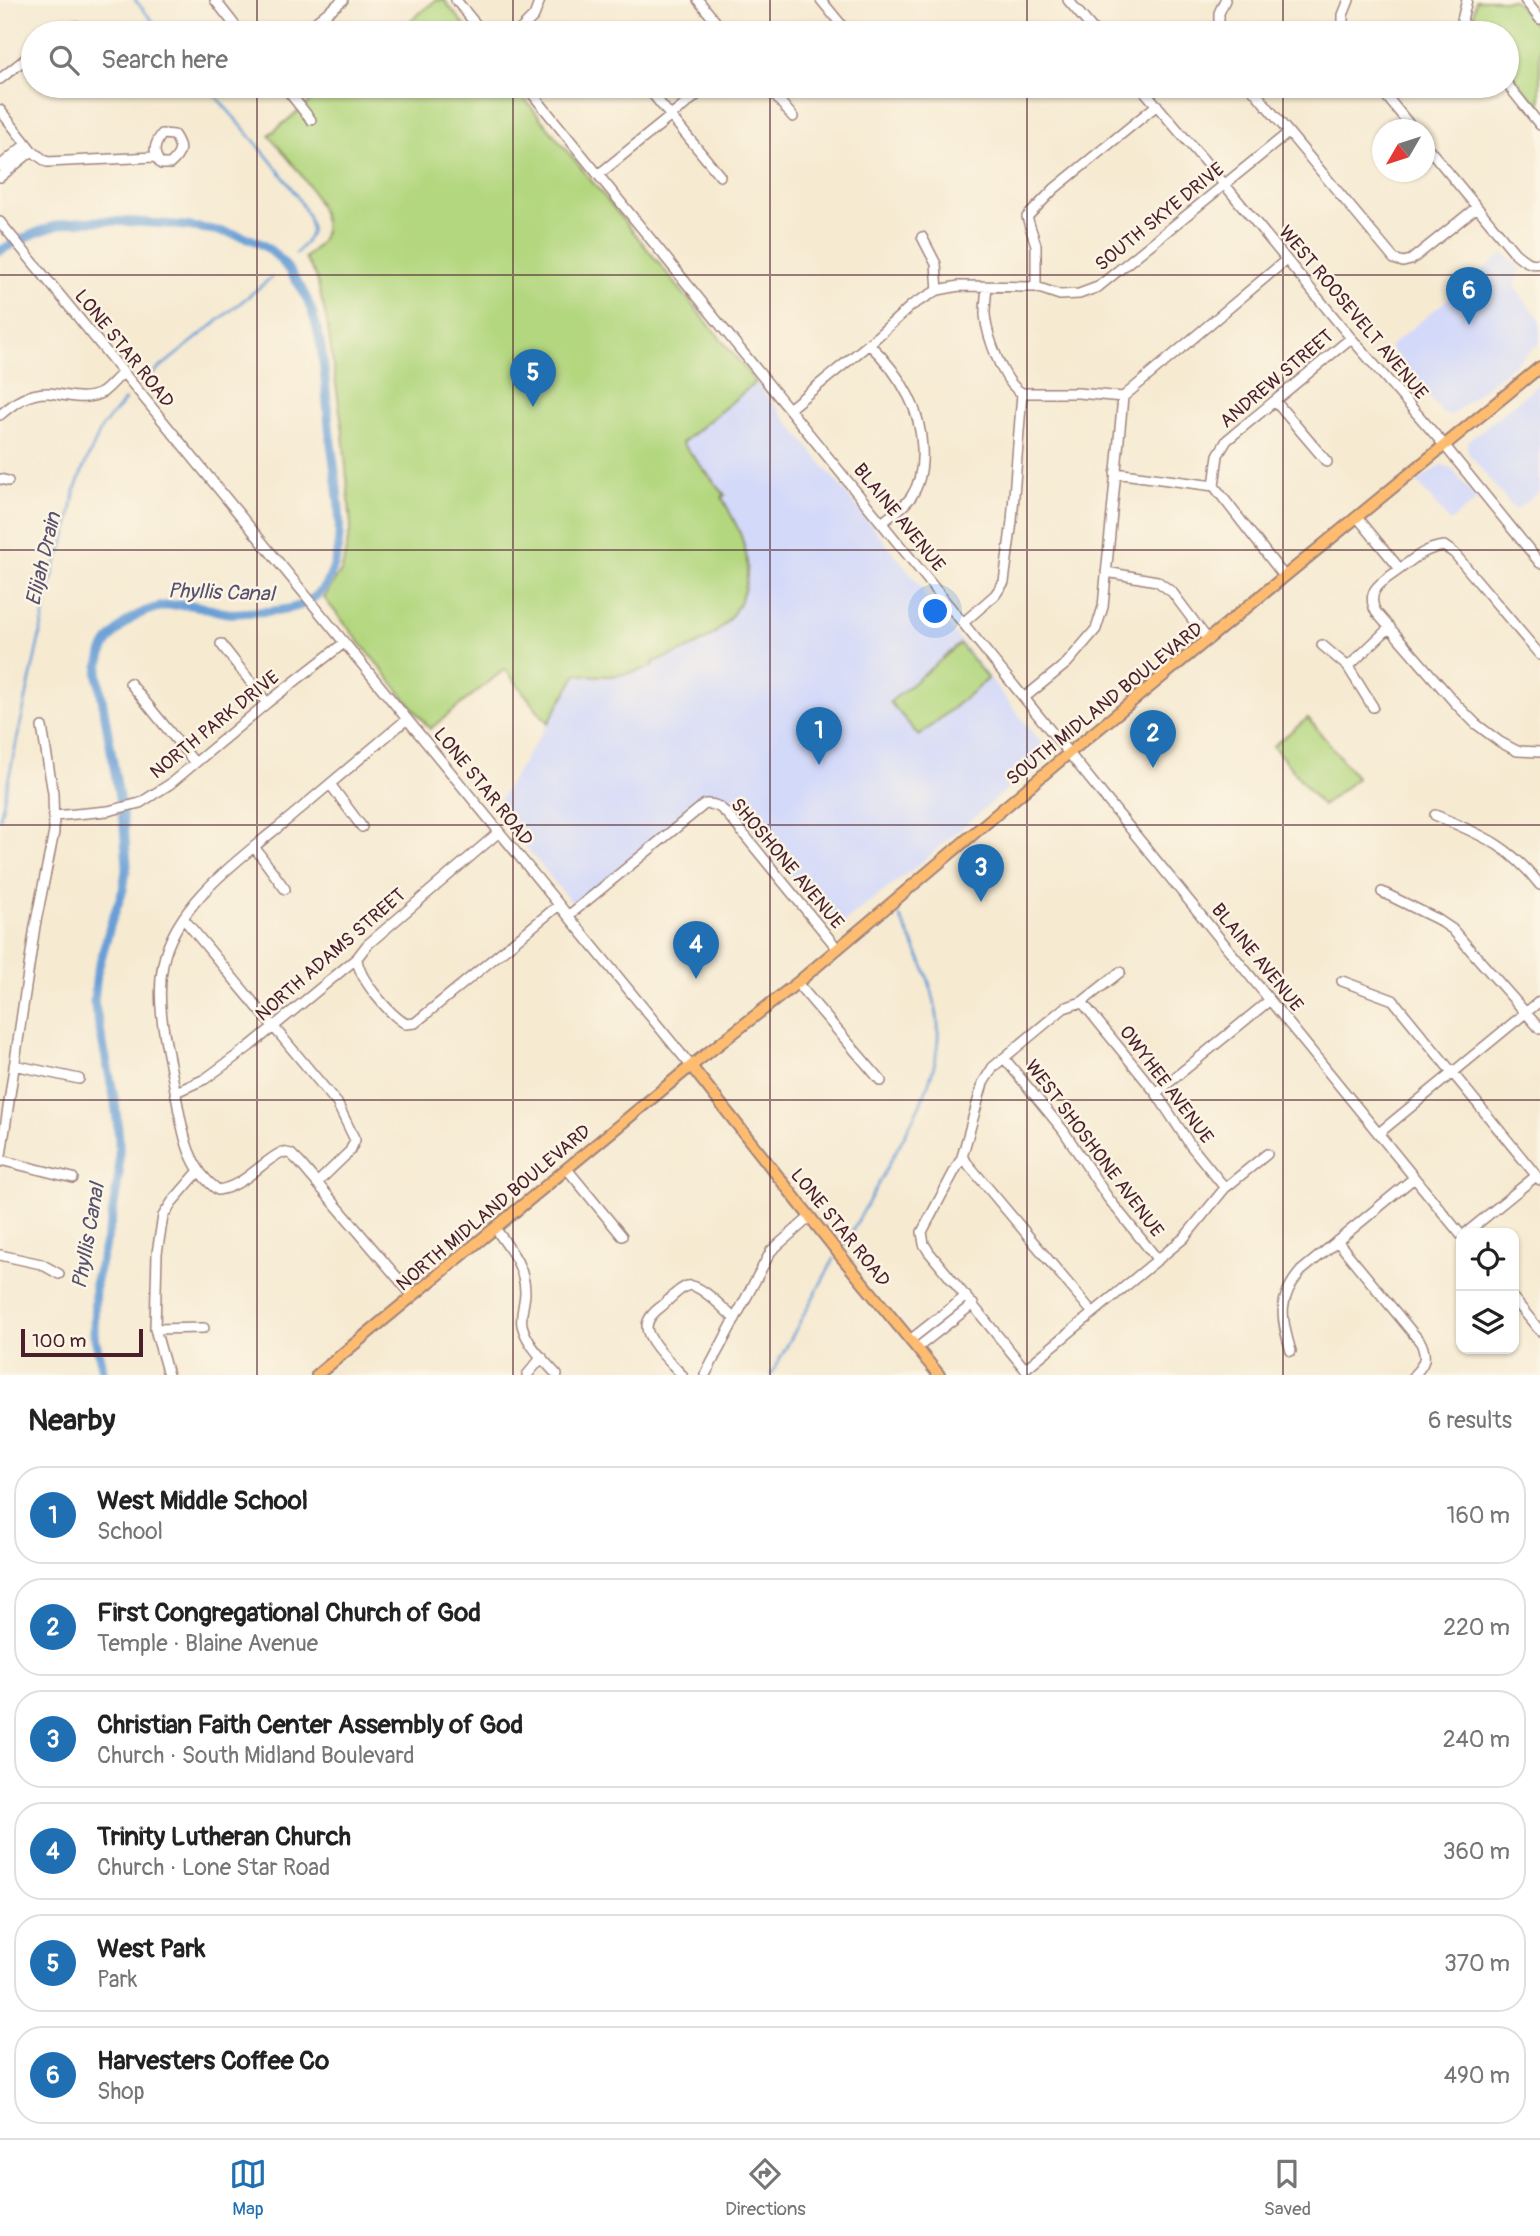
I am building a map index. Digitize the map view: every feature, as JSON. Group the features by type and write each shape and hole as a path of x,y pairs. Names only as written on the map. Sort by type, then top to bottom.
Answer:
{"main road":[{"name":"SOUTH MIDLAND BOULEVARD","path":"691,1066 797,983 1069,753 1540,367"},
{"name":"NORTH MIDLAND BOULEVARD","path":"317,1375 691,1066"},
{"name":"LONE STAR ROAD","path":"691,1066 939,1375"}],"street":[{"path":"215,0 232,21"},
{"path":"317,21 343,0"},
{"path":"456,0 473,21"},
{"path":"529,21 534,16 540,0"},
{"path":"698,0 715,21"},
{"path":"821,0 838,21"},
{"path":"1068,0 1086,21"},
{"path":"1219,21 1219,13 1226,0"},
{"path":"1343,21 1349,0"},
{"path":"1463,21 1467,0"},
{"path":"1525,0 1540,19"},
{"path":"0,79 21,62"},
{"path":"294,98 311,120"},
{"name":"BLAINE AVENUE","path":"536,98 1414,1178 1459,1228"},
{"path":"656,98 720,176"},
{"path":"598,175 693,98"},
{"path":"778,98 793,117"},
{"name":"WEST ROOSEVELT AVENUE","path":"1151,98 1445,446 1540,563"},
{"path":"1260,98 1394,259 1403,262 1410,260 1477,207"},
{"path":"1388,98 1405,119"},
{"path":"1518,98 1540,125"},
{"path":"1036,287 1036,245 1027,217 1054,189 1157,105"},
{"path":"0,110 29,148 47,162 155,157"},
{"name":"SOUTH SKYE DRIVE","path":"789,408 869,344 912,305 938,290 959,286 1036,287 1060,295 1079,294 1098,287 1288,133"},
{"path":"0,166 29,148"},
{"path":"0,177 29,148"},
{"path":"1435,156 1515,253 1527,262 1538,264"},
{"name":"LONE STAR ROAD","path":"0,222 691,1066"},
{"path":"922,237 936,264 938,290"},
{"path":"1024,698 1067,663 1096,629 1102,607 1123,397 1286,260"},
{"path":"987,287 985,313 988,334 1005,375 1015,390 1022,393 1078,393 1123,397"},
{"name":"ANDREW STREET","path":"1214,486 1219,455 1227,440 1351,338"},
{"path":"869,344 884,358 909,398 919,426 922,464 910,499 882,523"},
{"path":"0,415 28,396 47,393 78,399 103,392 123,373"},
{"path":"963,623 996,594 1004,582 1012,521 1022,393"},
{"path":"1275,401 1326,462"},
{"path":"1115,473 1214,486 1284,576"},
{"path":"1357,518 1400,569"},
{"path":"1540,655 1454,553 1444,546 1420,553 1378,585 1373,593 1372,603 1390,627 1455,704 1476,724 1517,751 1540,752"},
{"path":"1106,572 1157,581 1172,592 1208,640"},
{"path":"1348,667 1390,627"},
{"name":"NORTH PARK DRIVE","path":"54,816 111,810 140,803 170,784 344,643"},
{"path":"221,644 267,703"},
{"path":"1322,645 1348,667 1373,707"},
{"path":"130,683 195,763"},
{"path":"407,719 215,881 183,918 173,935 163,964 160,1011 187,1146 198,1171 218,1190 237,1185 268,1159 282,1152 291,1154 413,1296"},
{"path":"42,727 53,793 54,832 35,926 0,1161 73,1178"},
{"path":"330,784 362,827"},
{"name":"SHOSHONE AVENUE","path":"568,916 705,804 711,804 717,805 728,815 836,948"},
{"path":"1435,815 1490,839 1506,849 1540,885"},
{"name":"NORTH ADAMS STREET","path":"176,1092 205,1079 274,1026 358,958 367,944 499,832"},
{"path":"255,848 285,888"},
{"path":"1532,874 1540,867"},
{"path":"1382,892 1452,929 1540,1029"},
{"path":"358,958 358,967 364,978 394,1017 406,1024 415,1023 559,905"},
{"path":"183,918 337,1103 355,1140 350,1151 317,1183"},
{"path":"1120,972 1082,1002 1064,1008 993,1067 983,1083 962,1157 922,1231 923,1244 929,1252 1026,1369 1184,1238 1225,1188 1267,1154"},
{"path":"1342,981 1392,1000 1538,1178 1472,1228"},
{"path":"797,983 881,1081"},
{"path":"1156,1093 1270,1000"},
{"path":"1379,1133 1540,1001"},
{"name":"OWYHEE AVENUE","path":"1082,1002 1156,1093 1191,1146 1225,1188"},
{"name":"WEST SHOSHONE AVENUE","path":"1003,1058 1063,1130 1108,1198 1158,1260"},
{"path":"14,1065 79,1079"},
{"path":"962,1157 1093,1313"},
{"path":"566,1169 622,1236"},
{"path":"168,1375 155,1329 157,1253 163,1216 198,1171"},
{"path":"1291,1351 1282,1322 1283,1303 1289,1284 1301,1271 1414,1178"},
{"path":"705,1375 772,1251 810,1217"},
{"path":"495,1228 514,1254 524,1275 522,1323 526,1334 557,1375"},
{"path":"1337,1241 1421,1343 1426,1354 1424,1363 1414,1375"},
{"path":"0,1255 41,1264 60,1274"},
{"path":"682,1375 653,1341 647,1329 653,1313 685,1286 694,1285 735,1319"},
{"path":"913,1344 966,1296"},
{"path":"913,1344 973,1304"},
{"path":"1519,1305 1540,1331"},
{"path":"155,1329 204,1328"},
{"path":"527,1375 542,1357"}],"shaded area":[{"path":"1504,253 1521,268 1515,288 1540,319 1540,343 1453,414 1443,414 1389,347"},
{"path":"756,382 923,589 923,594 1042,744 1047,756 919,864 839,926 833,925 799,882 788,875 734,806 721,798 713,797 699,802 579,901 570,901 494,808 577,674 602,678 654,666 653,663 700,643 728,620 741,537 722,496 682,443"},
{"path":"1540,383 1540,491 1515,511 1469,454 1467,444"},
{"path":"1442,465 1452,469 1477,500 1450,522 1417,482"}],"green space":[{"path":"436,0 444,0 461,21 410,21"},
{"path":"1476,0 1514,0 1540,32 1540,109 1519,82 1519,21 1475,21"},
{"path":"315,98 524,98 756,382 682,443 725,495 722,497 737,526 746,552 746,584 741,598 734,612 712,635 698,644 653,662 654,666 634,672 598,676 577,674 548,723 505,669 430,729 324,598 342,569 351,526 343,432 327,322 316,276 305,258 321,241 323,215 298,170 269,135"},
{"path":"960,644 988,679 919,736 890,702"},
{"path":"1308,718 1357,778 1322,806 1273,746"}],"waterway":[{"name":"Elijah Drain","path":"135,0 153,21"},
{"name":"Elijah Drain","path":"217,98 268,157 299,200 311,231 296,254"},
{"name":"Phyllis Canal","path":"0,251 33,234 59,225 86,221 195,227 245,237 267,247 283,262 296,280 309,303 315,321 323,359 338,501 339,535 334,566 321,590 304,604 281,610 235,613 186,605 155,608 127,622 109,640 102,654 98,675 124,826 127,865 123,890 97,973 94,1001 115,1102 119,1139 119,1174 111,1222 95,1284 94,1334 104,1375"},
{"name":"Elijah Drain","path":"151,375 271,278"},
{"name":"Elijah Drain","path":"0,818 55,566 67,534 75,490 102,427 125,400"},
{"path":"845,1244 918,1108 937,1053 937,1015 931,989 899,915"},
{"path":"771,1375 834,1259"}],"place":[{"name":"Harvesters Coffee Co","path":"1469,325"},
{"name":"West Park","path":"533,407"},
{"name":"West Middle School","path":"819,765"},
{"name":"First Congregational Church of God","path":"1153,768"},
{"name":"Christian Faith Center Assembly of God","path":"981,902"},
{"name":"Trinity Lutheran Church","path":"696,979"}]}
